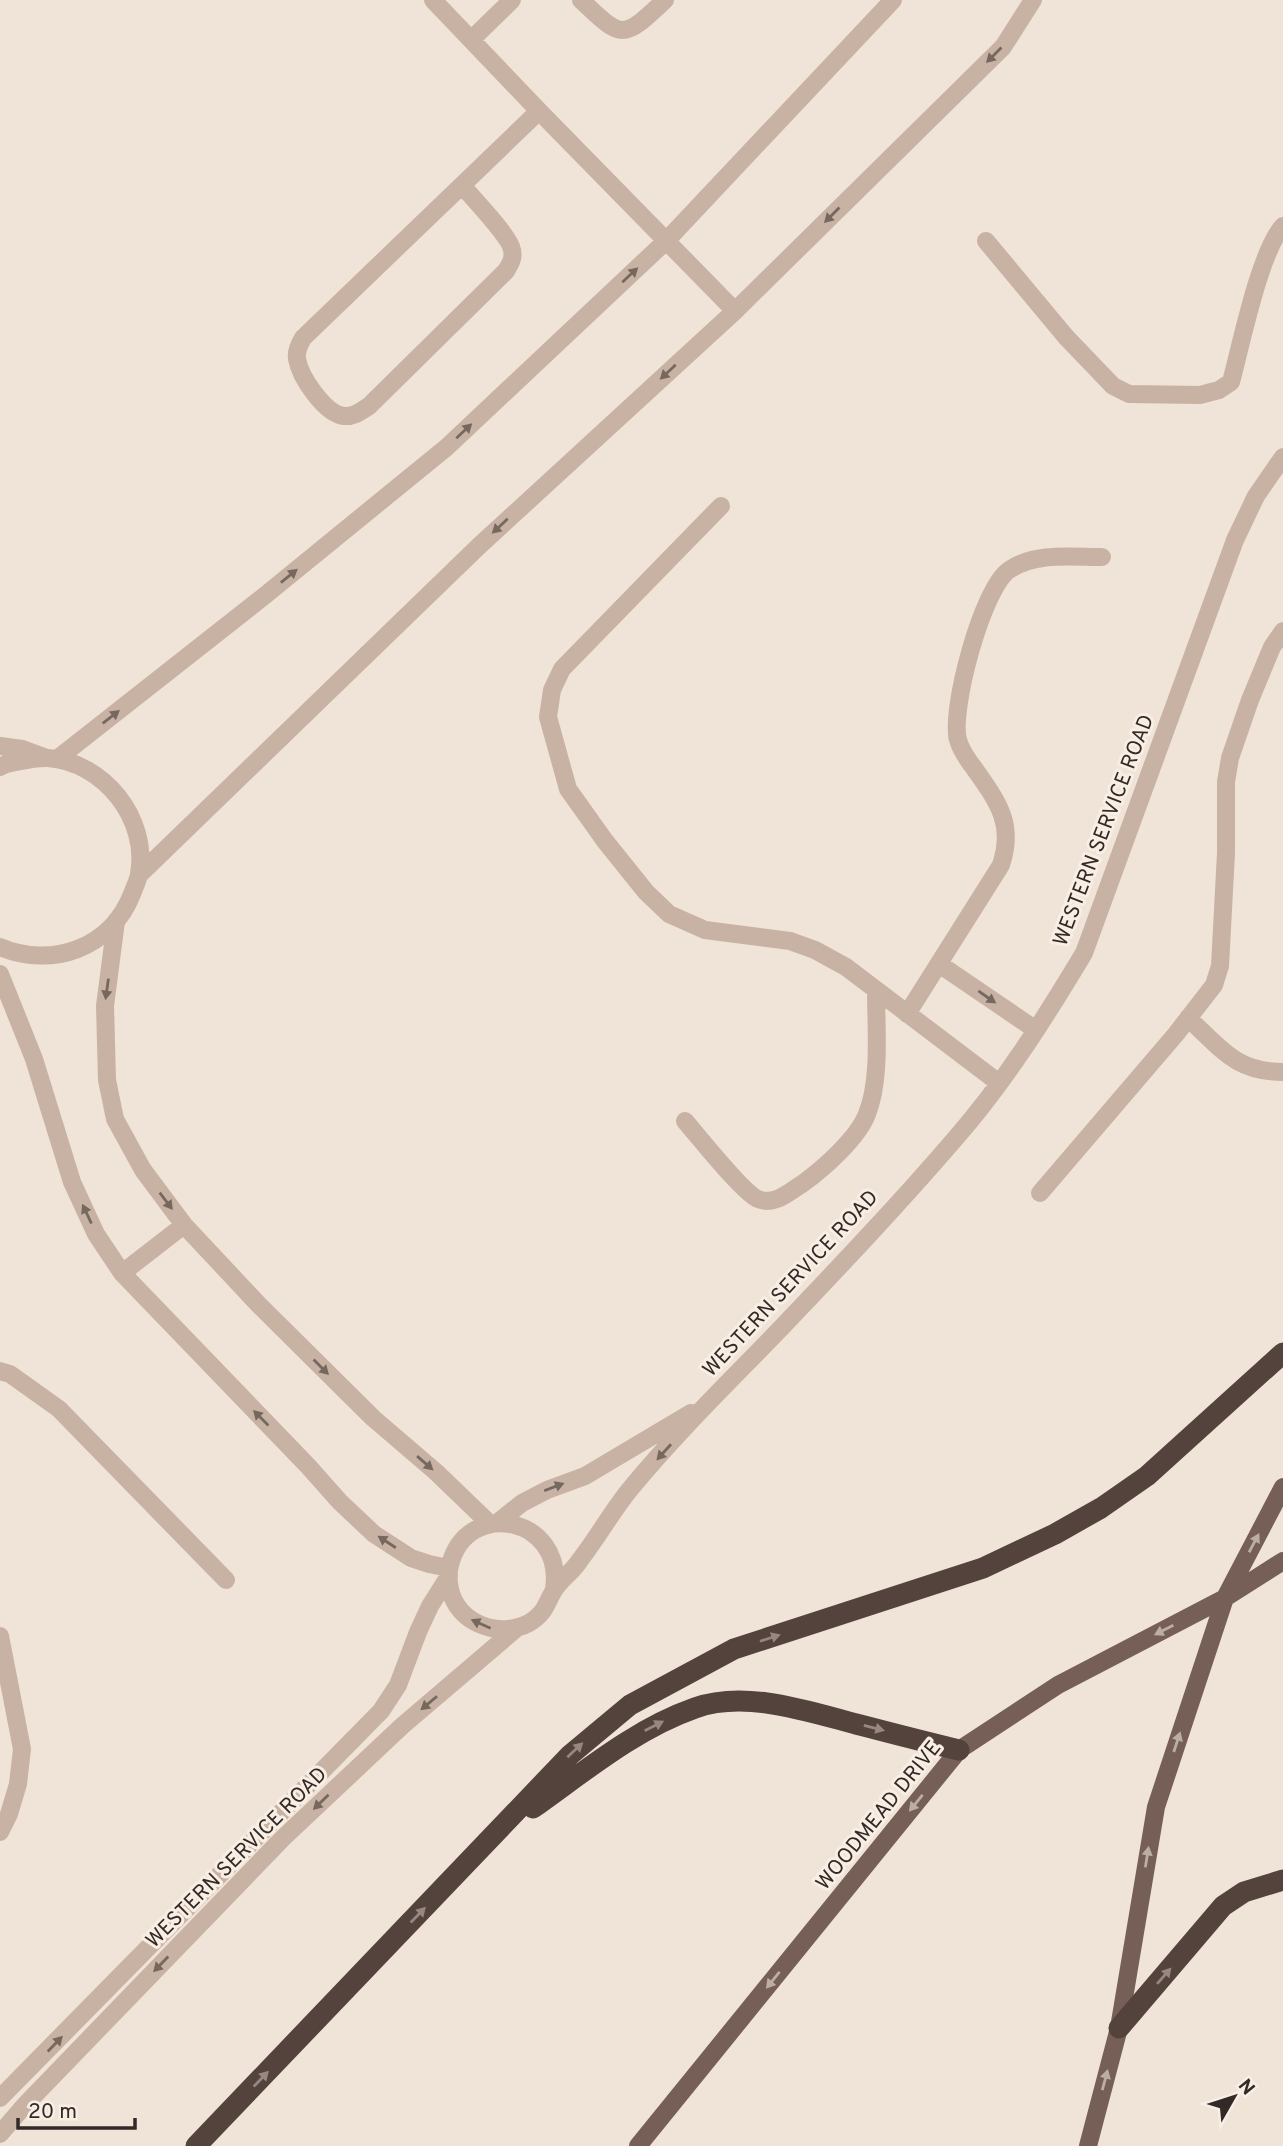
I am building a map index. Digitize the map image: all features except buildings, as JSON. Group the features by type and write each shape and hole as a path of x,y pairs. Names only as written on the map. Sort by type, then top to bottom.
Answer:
{"highway":[{"path":"196,2146 570,1755 630,1705 734,1649 983,1568 1066,1527 1101,1508 1147,1476 1283,1353"},
{"path":"497,1833 631,1738 697,1706 747,1702 780,1704 959,1750"},
{"path":"1119,2028 1223,1906 1244,1892 1283,1880"}],"main road":[{"path":"1088,2146 1119,2028 1156,1807 1225,1598 1283,1487"},
{"name":"WOODMEAD DRIVE","path":"638,2146 959,1750 1058,1685 1225,1598 1283,1561"}],"street":[{"path":"433,0 734,311"},
{"path":"471,40 513,0"},
{"path":"581,0 609,27 618,31 638,24 665,0"},
{"path":"0,767 51,759 263,597 447,447 667,240 893,0"},
{"path":"139,874 479,545 734,311 1003,47 1033,0"},
{"path":"462,186 506,237 513,249 512,262 369,406 355,415 342,416 327,407 301,373 296,356 303,338 538,111"},
{"path":"986,241 1066,337 1113,386 1129,394 1200,396 1219,390 1231,382 1265,258 1274,237 1283,226"},
{"name":"WESTERN SERVICE ROAD","path":"554,1589 578,1564 629,1490 709,1401 874,1230 956,1138 1035,1031 1084,953 1235,540 1256,496 1283,457"},
{"path":"721,506 562,669 552,690 548,717 568,789 646,892 669,914 705,930 790,941 815,950 846,967 999,1083"},
{"path":"907,1014 1001,865 1007,847 1007,830 1003,815 992,793 959,744 955,728 960,692 979,622 999,581 1008,570 1043,558 1102,557"},
{"path":"1040,1194 1214,985 1220,966 1226,853 1226,782 1230,758 1254,690 1272,647 1283,631"},
{"path":"0,746 22,749 82,767 109,785 129,811 139,842 139,874 125,911 99,939 72,952 44,957 14,953 0,947"},
{"path":"116,921 105,1006 107,1080 115,1119 143,1170 184,1225 259,1305 373,1418 494,1524"},
{"path":"939,964 1035,1031"},
{"path":"0,974 34,1059 72,1182 96,1234 122,1273 340,1502 374,1534 411,1558 449,1572"},
{"path":"685,1121 751,1195 769,1202 781,1198 839,1152 867,1115 873,1096 876,991"},
{"path":"1188,1018 1243,1066 1266,1072 1283,1072"},
{"path":"122,1273 184,1225"},
{"path":"0,1371 10,1374 59,1409 226,1580"},
{"name":"WESTERN SERVICE ROAD","path":"494,1524 522,1503 598,1469 709,1401"},
{"path":"494,1524 517,1525 535,1534 542,1541 553,1559 556,1579 549,1602 541,1613 518,1627 504,1630 490,1628 465,1615 450,1591 449,1572 454,1553 463,1539 475,1530 494,1524"},
{"name":"WESTERN SERVICE ROAD","path":"0,2098 382,1711 398,1685 422,1623 449,1572"},
{"name":"WESTERN SERVICE ROAD","path":"0,2134 283,1838 402,1726 518,1627"},
{"path":"0,1636 22,1749 18,1784 9,1814 0,1832"}]}
